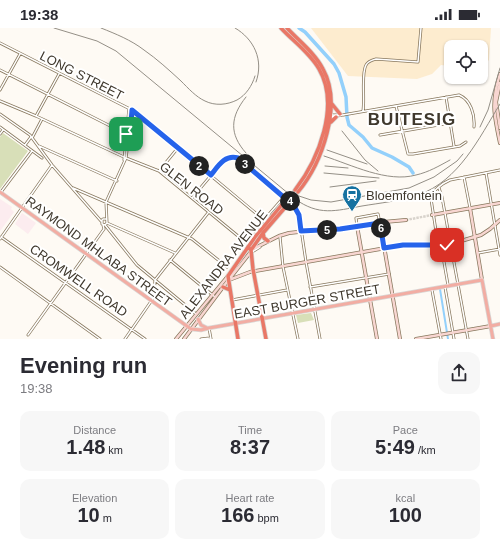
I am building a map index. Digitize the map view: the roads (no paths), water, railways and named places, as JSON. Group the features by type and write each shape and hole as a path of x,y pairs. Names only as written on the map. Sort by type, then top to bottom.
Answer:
{"highway":[{"path":"281,28 311,58 320,72 327,93 329,116 329,127 314,165 305,181 296,191 319,146 329,116 331,103 329,84 322,67 312,54 287,28"},
{"path":"329,127 341,115 331,103"},
{"name":"ALEXANDRA AVENUE","path":"228,278 244,254 250,250 263,234 286,200"},
{"name":"ALEXANDRA AVENUE","path":"250,250 256,237 286,200"},
{"path":"263,234 264,238 268,242"},
{"path":"250,250 266,339"},
{"path":"228,278 238,339"},
{"path":"223,287 230,291"}],"main road":[{"path":"500,74 494,99 494,108 500,143"},
{"path":"500,83 496,102 500,128"},
{"name":"RAYMOND MHLABA STREET","path":"1,192 187,326"},
{"path":"433,215 500,203"},
{"path":"470,208 493,339"},
{"path":"250,250 280,236 301,231 334,230 406,220"},
{"path":"228,278 253,271 284,267 384,248 409,245 451,244 475,238 486,232 500,220"},
{"path":"380,223 400,339"},
{"path":"357,226 377,339"},
{"name":"ALEXANDRA AVENUE","path":"184,339 214,296 250,250"},
{"name":"ALEXANDRA AVENUE","path":"176,339 196,315 223,287 228,278"},
{"name":"EAST BURGER STREET","path":"192,329 201,330 482,280"},
{"path":"198,319 201,325 209,328"},
{"path":"418,339 500,324"},
{"path":"187,326 192,329"},
{"path":"187,334 189,339"}],"street":[{"path":"363,112 364,72 368,62 376,59 418,62 421,28"},
{"name":"LONG STREET","path":"0,43 132,110 264,220"},
{"path":"0,90 20,54"},
{"path":"0,70 130,136"},
{"path":"36,116 59,74"},
{"path":"329,116 460,96 468,101 470,105 474,127"},
{"path":"446,97 454,146"},
{"name":"GLEN ROAD","path":"0,101 126,158 159,171 238,236"},
{"path":"396,106 406,152 409,154 461,145 466,142"},
{"path":"124,162 129,108"},
{"path":"28,335 104,229 106,219 106,202 117,181 126,158 130,136 132,110"},
{"path":"0,114 31,137 52,165 101,221 175,253"},
{"path":"329,116 341,115"},
{"path":"25,146 42,119"},
{"path":"380,135 450,123"},
{"path":"0,127 42,158"},
{"path":"0,134 3,130"},
{"path":"37,145 117,181"},
{"path":"159,171 178,149"},
{"path":"1,192 32,151"},
{"path":"192,198 224,160 230,157 235,157 241,160 296,209 320,339"},
{"path":"1,238 52,165"},
{"path":"454,339 440,245 433,215 431,199 432,194 448,181 500,170"},
{"path":"486,173 500,255"},
{"path":"464,177 470,208"},
{"path":"73,188 192,239 228,267"},
{"path":"439,188 451,244 468,339"},
{"path":"248,238 264,220 286,200"},
{"path":"125,339 152,300 154,296 155,280 209,212"},
{"path":"357,226 356,218 378,214 380,223"},
{"path":"101,221 106,219"},
{"path":"105,224 133,261 196,315"},
{"path":"238,236 246,241 252,240 256,237"},
{"path":"238,236 244,245 244,254"},
{"path":"280,236 288,290 298,339"},
{"name":"CROMWELL ROAD","path":"1,238 67,282 145,339"},
{"path":"478,253 499,249"},
{"path":"170,260 214,296"},
{"path":"0,267 100,339"},
{"path":"310,287 389,274"},
{"path":"232,300 288,290"},
{"path":"432,290 441,339"},
{"path":"201,339 211,338 209,328"}],"waterway":[{"path":"299,28 305,32 334,64 339,73 346,97 349,125 363,137 372,148 409,167 413,173"},
{"path":"440,289 448,339"}],"tunnel":[{"path":"285,201 295,190"},
{"path":"288,203 298,192"},
{"path":"406,220 432,215"}],"railway":[{"path":"54,28 97,41 116,51 295,199 312,208 320,210 335,210 397,200 418,195 432,188 445,180 466,157 476,144 500,104"},
{"path":"101,28 139,46 154,57 195,95 209,103 221,104 237,100 248,90 255,76"},
{"path":"235,28 247,38 256,51 259,66 256,82"},
{"path":"480,127 488,110 500,68"},
{"path":"246,97 234,118 234,132 240,146 246,153"},
{"path":"342,131 365,160 378,171"},
{"path":"327,150 367,164"},
{"path":"296,195 311,200 331,202 409,188 434,177 457,161 463,154"},
{"path":"324,156 370,172 393,177 405,177 421,174 450,160"},
{"path":"325,166 348,168"},
{"path":"324,173 379,178"},
{"path":"330,187 376,181"}],"place":[{"name":"Bloemfontein","path":"352,212"}],"district":[{"name":"BUITESIG","path":"412,119"}]}
